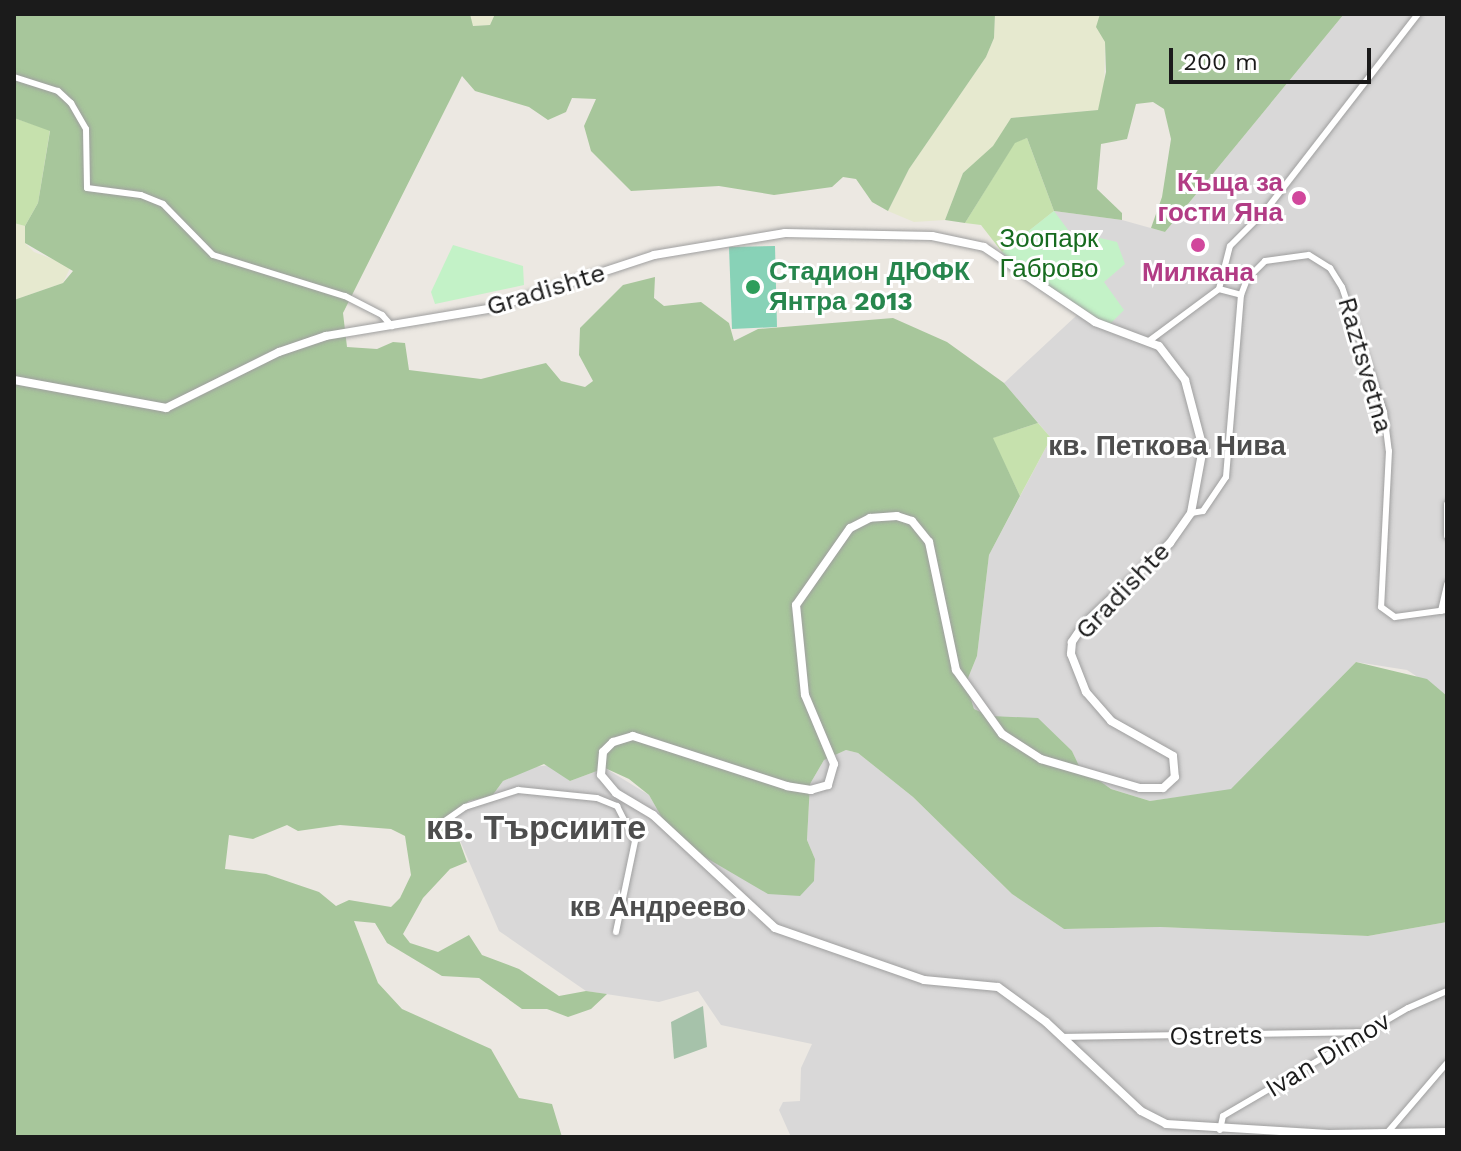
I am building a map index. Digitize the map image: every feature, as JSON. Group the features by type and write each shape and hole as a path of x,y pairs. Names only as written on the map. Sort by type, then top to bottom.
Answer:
{"street":[{"path":"1149,341 1219,289 1230,246 1266,210 1418,14"},
{"path":"14,77 58,91 71,103 86,129 87,188 141,195 163,204 213,255 345,296 382,315 393,327"},
{"name":"Gradishte","path":"14,380 166,408 279,352 326,336 493,308 654,255 754,236 915,234 984,247 1095,322 1149,341 1167,352 1180,371 1202,438 1202,476 1191,513 1170,543 1084,624 1072,642 1072,666 1099,708 1122,728 1173,756 1175,777 1163,788 1140,788 1041,759 1002,734 956,670 933,550 912,521 897,516 857,522 796,605 805,695 834,764 828,785 811,790 787,786 633,736 608,747 599,767 608,786 653,815 775,928 924,980 998,987 1061,1037 1152,1118 1220,1130 1447,1132"},
{"name":"Raztsvetna","path":"1241,295 1253,269 1294,254 1322,261 1342,287 1384,412 1389,451 1380,603 1384,613 1395,617 1444,610"},
{"path":"1191,513 1203,511 1226,477 1241,295 1219,289"},
{"path":"1447,504 1447,536"},
{"path":"1444,610 1447,584"},
{"path":"442,823 465,807 518,790 597,798 623,812 635,841 635,856 622,888 616,932"},
{"path":"623,812 630,802"},
{"name":"Ivan Dimov","path":"1220,1130 1223,1116 1447,991"},
{"name":"Ostrets","path":"1061,1037 1370,1032"},
{"path":"1386,1133 1447,1063"}],"shaded area":[{"path":"1344,14 1447,14 1447,696 1407,670 1356,662 1231,790 1150,801 1111,789 1078,766 1072,751 974,709 966,683 977,656 989,555 1051,438 1004,383 1077,315 994,258 1054,211 1122,220 1165,232"},
{"path":"846,750 858,753 913,797 1012,894 1064,929 1160,927 1368,936 1447,922 1447,1137 791,1137 779,1110 783,1102 800,1101 801,1068 812,1044 721,1025 698,991 659,1002 586,991 499,931 449,815 469,801 492,796 503,781 533,767 551,765 570,781 605,768 649,795 674,839 799,896 814,880 815,859 807,840 810,784 824,760"}],"green space":[{"path":"14,14 470,14 473,26 490,25 495,14 995,14 994,38 986,57 909,169 888,211 872,202 856,179 843,177 832,187 774,195 719,186 631,191 591,151 584,126 596,99 572,98 566,112 548,120 529,107 475,91 462,76 343,313 347,347 377,349 393,342 405,343 409,370 481,379 546,363 561,381 585,387 593,381 579,355 580,328 623,285 655,277 654,298 664,306 701,302 729,323 734,341 758,329 893,318 947,342 1004,383 1038,423 993,438 1020,496 989,555 977,656 966,683 974,709 990,716 1038,718 1072,751 1079,766 1111,789 1150,801 1231,789 1356,662 1427,679 1447,696 1447,922 1368,936 1160,927 1064,929 1012,894 913,797 858,753 846,750 824,760 810,784 807,840 815,859 814,881 800,896 768,894 674,839 649,795 629,779 605,768 570,781 544,764 503,781 492,796 469,801 450,815 467,862 450,869 423,898 403,934 410,943 438,952 469,935 482,955 519,969 559,996 586,991 607,994 591,1009 568,1017 547,1009 522,1009 479,978 442,976 387,943 375,923 354,921 378,983 402,1009 491,1049 519,1098 552,1104 562,1137 14,1137 14,300 63,283 73,271 25,243 25,226 38,203 50,131 14,118","holes":["287,825 298,831 340,825 391,829 405,836 411,875 400,898 391,907 349,900 336,906 319,892 266,874 225,869 229,835 253,839"]},
{"path":"470,14 495,14 490,25 472,26"},
{"path":"995,14 1100,14 1097,27 1105,42 1104,101 1098,110 1011,118 994,146 963,173 945,220 914,222 888,211 909,169 986,57 994,38"},
{"path":"1100,14 1344,14 1165,232 1151,228 1162,197 1171,139 1164,109 1153,102 1136,104 1127,139 1101,144 1097,189 1122,213 1122,220 1054,211 1027,138 1015,143 965,223 945,220 963,173 993,146 1011,118 1098,110 1106,72 1105,42 1096,27"},
{"path":"14,118 50,130 38,203 25,226 14,223"},
{"path":"1027,138 1054,211 1002,252 981,225 965,223 1015,142"},
{"name":"Зоопарк Габрово","path":"1054,211 1080,246 1100,238 1117,242 1125,264 1104,282 1124,310 1109,325 1033,280 1002,252"},
{"path":"14,223 25,226 25,243 34,252 71,266 63,283 14,300"},
{"path":"453,245 523,266 524,285 435,304 431,292"},
{"name":"Стадион ДЮФК Янтра 2013","path":"775,246 777,327 732,329 729,247"},
{"path":"1038,423 1051,438 1020,496 992,438"},
{"path":"703,1006 707,1047 674,1059 671,1022"}],"place":[{"name":"Къща за гости Яна","path":"1299,198"},
{"name":"Милкана","path":"1198,245"},
{"name":"Стадион ДЮФК Янтра 2013","path":"753,287"}],"district":[{"name":"кв. Петкова Нива","path":"1167,446"},
{"name":"кв. Търсиите","path":"536,828"},
{"name":"кв Андреево","path":"658,907"}]}
